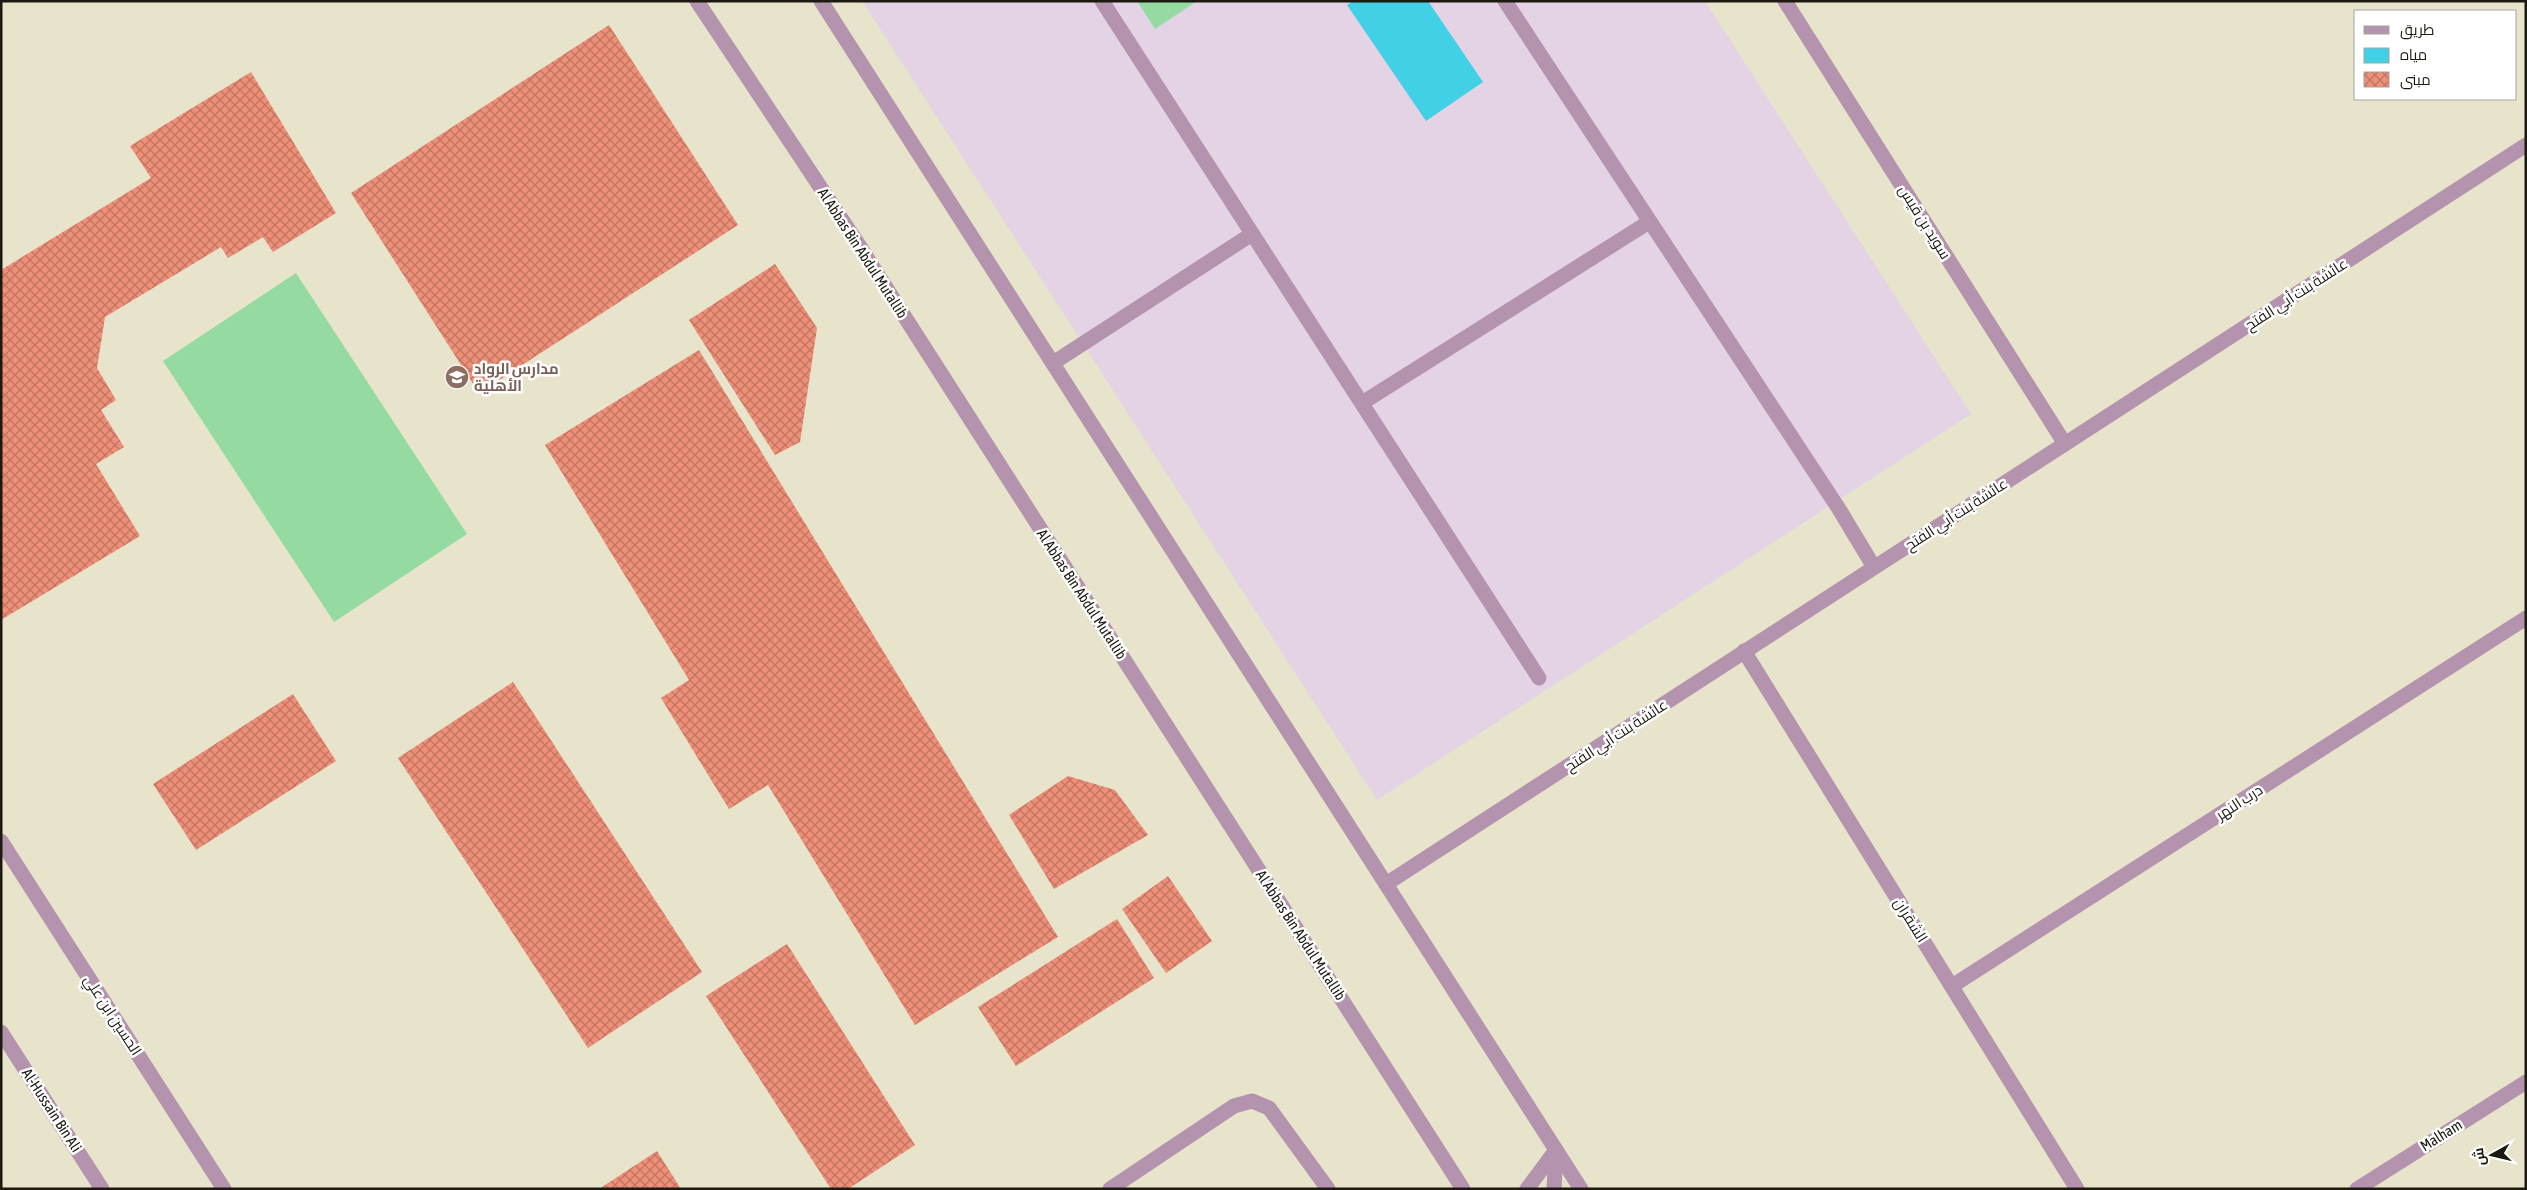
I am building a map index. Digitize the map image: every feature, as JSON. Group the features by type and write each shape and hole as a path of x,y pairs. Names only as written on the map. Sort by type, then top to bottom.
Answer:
{"street":[{"name":"Al Abbas Bin Abdul Mutallib","path":"697,1 862,250 1464,1189"},
{"path":"821,1 1581,1189"},
{"path":"1102,1 1540,678"},
{"path":"1505,1 1833,500 1874,567"},
{"name":"سويد بن قيس","path":"1784,1 2065,444"},
{"name":"عائشة بنت أبي الفتح","path":"1386,884 2526,145"},
{"path":"1362,403 1649,222"},
{"path":"1053,363 1252,234"},
{"name":"درب النهر","path":"1952,986 2526,618"},
{"name":"الشقران","path":"1744,651 2077,1189"},
{"name":"الحسين ابن علي","path":"1,841 224,1189"},
{"name":"Al-Hussain Bin Ali","path":"1,1032 102,1189"},
{"name":"Malham","path":"2357,1189 2526,1082"},
{"path":"1110,1189 1234,1106 1252,1101 1269,1108 1328,1189"},
{"path":"1527,1189 1556,1150"},
{"path":"1554,1189 1556,1150"}],"shaded area":[{"path":"862,1 1705,1 1971,414 1377,800"}],"green space":[{"path":"1137,1 1197,1 1155,29"},
{"path":"296,273 467,534 334,622 163,361"}],"water":[{"path":"1353,1 1428,1 1483,82 1426,121 1347,5"}],"building":[{"path":"609,25 738,225 479,393 351,193"},
{"path":"251,72 336,213 273,252 263,237 228,258 221,247 105,317 97,368 116,400 101,410 124,447 96,464 140,536 1,620 1,270 151,178 130,146"},
{"path":"775,264 817,328 800,442 775,455 689,320"},
{"path":"699,350 1058,937 915,1025 768,785 729,809 661,698 689,680 545,445"},
{"path":"513,682 702,972 588,1048 398,758"},
{"path":"293,694 336,761 196,850 153,784"},
{"path":"1068,776 1115,790 1148,835 1054,889 1009,815"},
{"path":"1168,876 1212,941 1166,973 1122,909"},
{"path":"1117,919 1154,978 1016,1066 978,1007"},
{"path":"787,944 915,1145 848,1189 831,1189 706,996"},
{"path":"657,1151 681,1189 599,1189"}],"place":[{"name":"مدارس الرواد الأهلية","path":"457,377"}]}
